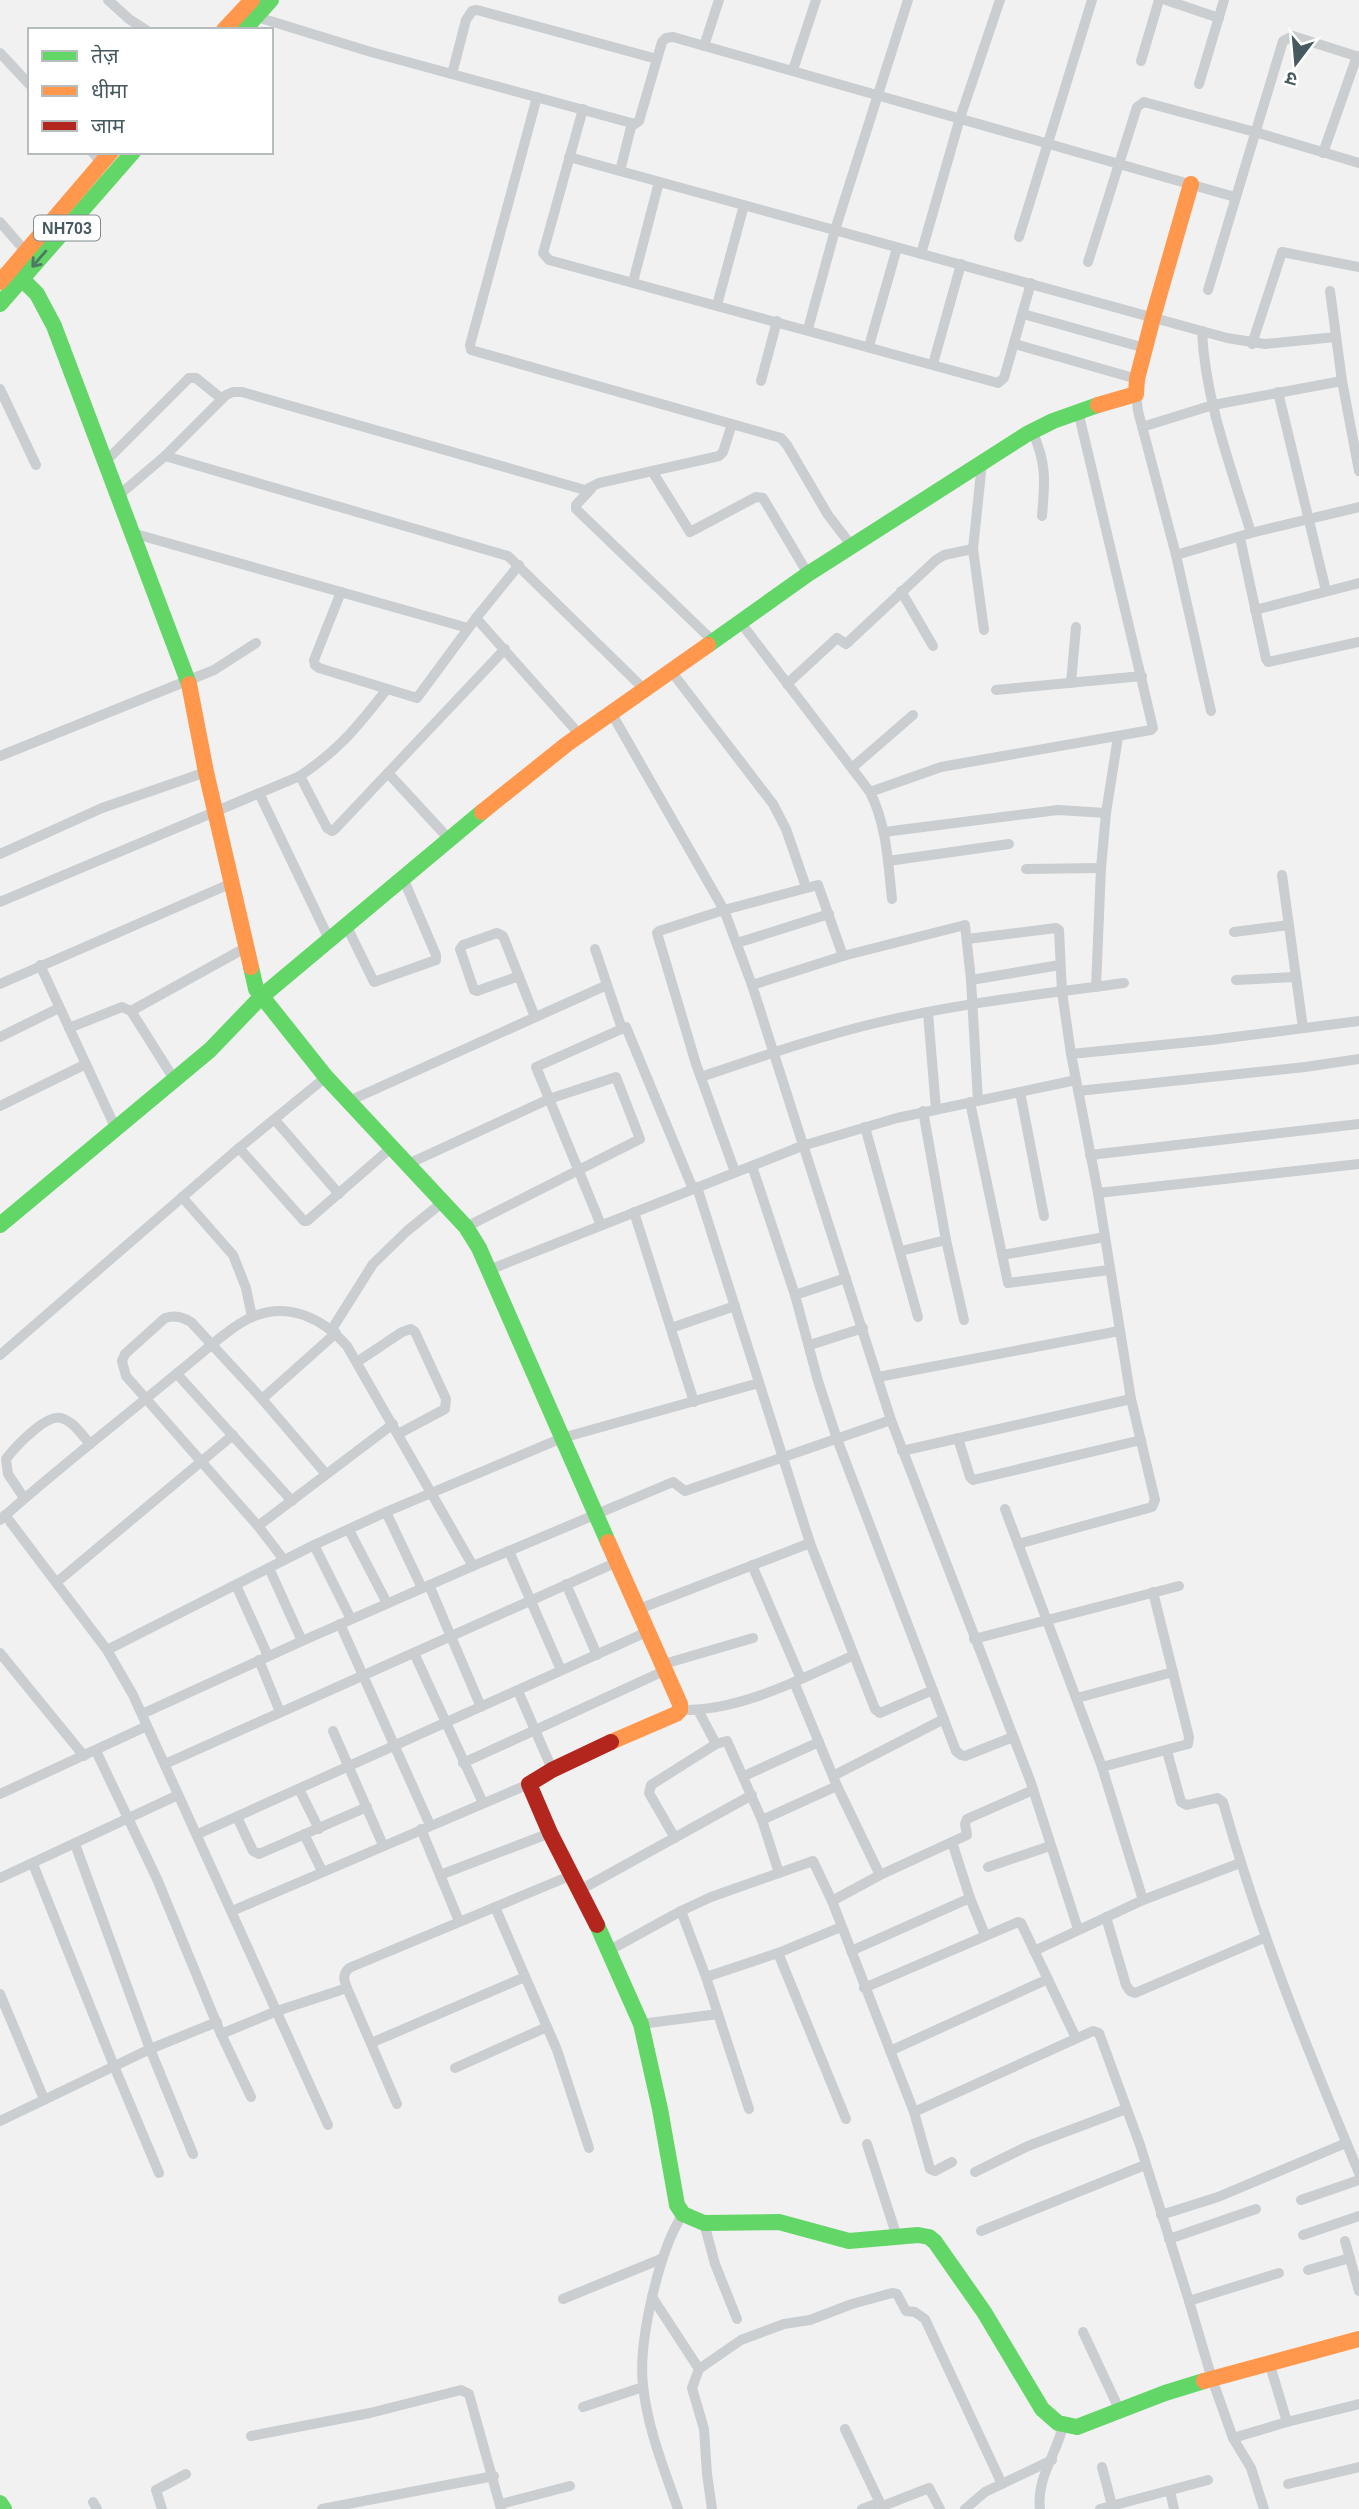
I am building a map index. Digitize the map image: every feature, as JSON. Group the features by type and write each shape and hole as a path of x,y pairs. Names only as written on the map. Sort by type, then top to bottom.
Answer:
{"main road":[{"path":"226,28 251,8 271,0"},
{"path":"245,28 251,8"},
{"name":"NH703","path":"0,282 17,274 131,154"},
{"name":"NH703","path":"0,304 26,252 101,156"},
{"path":"0,1225 210,1050 261,997 329,939 580,735 851,545 1032,431 1136,386 1191,184"},
{"path":"17,274 37,294 54,326 188,681 252,979 261,997 326,1077 466,1227 489,1270 680,1704 680,1710 647,1728 552,1769 531,1780 529,1784 550,1833 610,1950 641,2024 677,2205 683,2214 704,2223 779,2222 849,2241 918,2235 929,2237 984,2312 1042,2409 1051,2420 1063,2426 1077,2427 1212,2379 1359,2339"},
{"path":"0,2503 4,2509"}],"street":[{"path":"108,0 143,28"},
{"path":"704,46 719,0"},
{"path":"793,70 816,0"},
{"path":"808,329 835,230 908,0"},
{"path":"920,254 960,118 1000,0"},
{"path":"1141,61 1159,0"},
{"path":"1166,0 1219,18"},
{"path":"1199,84 1224,0"},
{"path":"1019,237 1049,144 1089,1"},
{"path":"251,8 452,74 632,123 639,121 662,42 673,37 1236,197"},
{"path":"452,74 468,14 477,10 657,59"},
{"path":"1208,290 1286,37 1293,36 1358,57 1323,153"},
{"path":"0,53 28,83"},
{"path":"537,97 473,332 471,350 781,438 788,445 828,515 851,545"},
{"path":"1088,262 1137,107 1144,102 1359,163"},
{"path":"583,109 543,253 549,260 998,383 1002,382 1015,344 1031,283"},
{"path":"620,171 632,123"},
{"path":"569,157 1252,344 1336,337"},
{"path":"633,282 659,182"},
{"path":"717,305 744,205"},
{"path":"0,222 26,252"},
{"path":"869,346 897,248"},
{"path":"1252,344 1282,252 1359,267"},
{"path":"933,364 961,264"},
{"path":"1330,291 1342,381 1359,471"},
{"path":"1023,314 1145,348"},
{"path":"761,382 777,321"},
{"path":"1202,331 1205,369 1245,536 1255,610 1266,659 1268,662 1359,642"},
{"path":"1015,344 1136,386 1142,426 1176,555 1211,711"},
{"path":"106,461 189,378 196,378 222,399"},
{"path":"1142,426 1213,405 1342,381"},
{"path":"0,389 36,465"},
{"path":"118,496 164,456 222,399 233,392 242,392 585,490 591,489"},
{"path":"1278,392 1326,591"},
{"path":"870,792 941,767 1118,737 1153,728 1078,411"},
{"path":"713,641 576,509 576,505 599,483 721,455 732,424"},
{"path":"1032,431 1044,462 1042,516"},
{"path":"164,456 501,553 519,565 645,690"},
{"path":"982,463 973,549 984,630"},
{"path":"652,471 690,532 756,497 763,498 808,574"},
{"path":"1176,555 1359,507"},
{"path":"132,533 468,628"},
{"path":"787,684 837,638 846,644 901,591 944,555 973,549"},
{"path":"341,593 314,660 315,665 412,697 420,695 468,628 519,565"},
{"path":"1255,610 1359,583"},
{"path":"901,591 933,646"},
{"path":"476,618 580,735"},
{"path":"741,623 870,792 884,832 892,899"},
{"path":"1071,683 1076,627"},
{"path":"0,756 214,670 256,643"},
{"path":"300,775 327,828 332,831 505,649"},
{"path":"671,671 773,804 786,829 806,887"},
{"path":"996,690 1142,676"},
{"path":"0,902 300,775 326,758 351,736 387,689"},
{"path":"612,715 724,910 737,943 891,1420 1033,1790 1078,1929"},
{"path":"853,767 913,715"},
{"path":"1096,987 1101,868 1106,813 1118,737"},
{"path":"0,854 102,808 206,772"},
{"path":"388,773 449,839"},
{"path":"259,793 329,939"},
{"path":"884,832 1058,810 1106,813"},
{"path":"888,862 1009,844"},
{"path":"1026,869 1101,868"},
{"path":"1282,875 1303,1028"},
{"path":"346,925 374,982 436,960 403,878"},
{"path":"0,984 232,883"},
{"path":"735,1172 701,1077 656,933 724,910 814,885 820,887 843,956"},
{"path":"737,943 829,914"},
{"path":"752,985 843,956 962,925 967,928 973,1005 974,1102 1006,1280 1011,1284 1110,1270"},
{"path":"1234,932 1289,925"},
{"path":"967,939 1056,928 1059,930 1062,992 1071,1054 1098,1193 1131,1399 1155,1500 1152,1507 1018,1545"},
{"path":"519,976 474,990 460,949 463,945 500,934 519,976 535,1017"},
{"path":"131,1011 245,948"},
{"path":"595,949 622,1029"},
{"path":"40,965 116,1129"},
{"path":"971,980 1060,965"},
{"path":"1236,981 1295,977"},
{"path":"701,1077 880,1022 973,1005 1124,983"},
{"path":"349,1101 607,985"},
{"path":"69,1028 122,1007 131,1011 174,1079"},
{"path":"0,1037 60,1008"},
{"path":"928,1013 936,1109"},
{"path":"1071,1054 1359,1021"},
{"path":"601,1225 536,1067 626,1027 695,1188 785,1458 810,1543 876,1712 880,1713 933,1690"},
{"path":"489,1270 802,1146 923,1111 1020,1092 1077,1085 1305,1068 1359,1059"},
{"path":"0,1106 86,1064"},
{"path":"0,1354 239,1148 326,1077"},
{"path":"408,1164 549,1098 616,1077 640,1139 466,1227"},
{"path":"1020,1092 1044,1216"},
{"path":"923,1111 946,1240 964,1320"},
{"path":"275,1120 339,1194"},
{"path":"1090,1155 1359,1124"},
{"path":"865,1127 918,1317"},
{"path":"239,1148 304,1221 307,1221 392,1147"},
{"path":"1098,1193 1359,1164"},
{"path":"752,1166 795,1295 837,1439 956,1751 961,1755 1013,1737"},
{"path":"182,1197 233,1255 246,1288 252,1317"},
{"path":"262,1399 334,1331 373,1264 407,1231 444,1202"},
{"path":"634,1212 694,1402"},
{"path":"1002,1255 1105,1237"},
{"path":"901,1251 946,1240"},
{"path":"795,1295 846,1278"},
{"path":"671,1328 734,1306"},
{"path":"328,2125 142,1714 107,1650 57,1582 3,1518 211,1345 252,1317 269,1312 294,1312 302,1313 334,1331 357,1362 473,1566"},
{"path":"284,1560 258,1526 126,1376 122,1361 125,1354 165,1318 183,1317 191,1322 262,1399 326,1474"},
{"path":"810,1345 863,1328"},
{"path":"258,1526 326,1474 396,1429 445,1409 446,1399 415,1332 407,1329 357,1362"},
{"path":"878,1377 1119,1331"},
{"path":"177,1374 292,1500"},
{"path":"107,1650 314,1545 562,1438 759,1382"},
{"path":"902,1451 1131,1399"},
{"path":"24,1498 8,1475 6,1459 44,1422 59,1417 69,1421 90,1444"},
{"path":"142,1714 302,1640 674,1482 685,1491 891,1420"},
{"path":"57,1582 233,1434"},
{"path":"958,1438 973,1480 1141,1440"},
{"path":"1005,1509 1102,1767 1143,1900"},
{"path":"386,1512 450,1636 481,1707"},
{"path":"349,1530 387,1603"},
{"path":"639,1609 810,1543"},
{"path":"314,1545 351,1619"},
{"path":"509,1551 561,1670"},
{"path":"165,1764 617,1562"},
{"path":"752,1565 835,1781 880,1875"},
{"path":"269,1568 302,1640"},
{"path":"566,1584 597,1655"},
{"path":"236,1585 264,1658 280,1712"},
{"path":"974,1639 1179,1586"},
{"path":"1102,1767 1186,1746 1189,1740 1153,1592"},
{"path":"340,1624 395,1746 459,1921"},
{"path":"198,1834 649,1631"},
{"path":"463,1763 665,1667 753,1638"},
{"path":"0,1653 84,1756"},
{"path":"414,1653 483,1803"},
{"path":"680,1710 698,1710 742,1700 797,1681 852,1656"},
{"path":"1077,1698 1173,1672"},
{"path":"518,1691 552,1769"},
{"path":"698,1710 716,1744"},
{"path":"762,1820 944,1719"},
{"path":"0,1794 147,1726"},
{"path":"333,1731 383,1845"},
{"path":"674,1838 649,1789 651,1785 722,1741 730,1744 744,1776 779,1873"},
{"path":"744,1776 819,1742"},
{"path":"96,1751 130,1819 178,1927 221,2034 251,2097"},
{"path":"1167,1751 1181,1802 1187,1805 1217,1798 1223,1802 1264,1938 1359,2174"},
{"path":"232,1911 529,1784"},
{"path":"299,1789 318,1829"},
{"path":"832,1901 880,1875 967,1835 967,1819 1033,1790"},
{"path":"0,1878 178,1795"},
{"path":"397,2104 347,1988 344,1977 349,1968 495,1907 576,1882 674,1838 752,1796"},
{"path":"237,1817 256,1854 366,1807"},
{"path":"440,1875 550,1833"},
{"path":"304,1834 322,1871"},
{"path":"952,1842 985,1935"},
{"path":"75,1844 150,2049 193,2154"},
{"path":"988,1867 1050,1846"},
{"path":"610,1950 711,1897 813,1861 832,1901 914,2112 930,2169 935,2171 952,2162"},
{"path":"1034,1951 1143,1900 1240,1863"},
{"path":"33,1864 159,2173"},
{"path":"851,1951 970,1898"},
{"path":"495,1907 557,2050 589,2148"},
{"path":"681,1911 706,1977 749,2109"},
{"path":"1106,1917 1126,1985 1135,1993 1264,1938"},
{"path":"864,1987 1018,1922 1021,1923 1076,2038"},
{"path":"706,1977 778,1953 841,1927"},
{"path":"778,1953 845,2119"},
{"path":"371,2043 525,1977"},
{"path":"890,2051 1048,1979"},
{"path":"221,2034 277,2011 347,1988"},
{"path":"0,1994 44,2099"},
{"path":"641,2024 718,2014"},
{"path":"0,2121 150,2049 217,2022"},
{"path":"455,2068 547,2027"},
{"path":"914,2112 1076,2038 1093,2031 1099,2033 1145,2165 1212,2379 1233,2438 1251,2468 1264,2509"},
{"path":"975,2172 1028,2146 1126,2109"},
{"path":"1161,2216 1217,2197 1346,2143"},
{"path":"867,2144 897,2237"},
{"path":"981,2231 1145,2165"},
{"path":"1301,2200 1359,2180"},
{"path":"1169,2239 1256,2208"},
{"path":"678,2509 653,2431 643,2386 643,2351 652,2297 662,2259 669,2237 683,2214"},
{"path":"1304,2235 1359,2217"},
{"path":"704,2223 715,2264 737,2319"},
{"path":"1345,2241 1359,2291"},
{"path":"1308,2270 1350,2258"},
{"path":"563,2299 662,2259"},
{"path":"1189,2301 1279,2273"},
{"path":"712,2509 704,2429 692,2388 699,2369 741,2340 784,2324 810,2320 852,2304 895,2293 906,2311 919,2313 925,2319 1002,2484"},
{"path":"652,2297 699,2369"},
{"path":"1083,2332 1120,2411"},
{"path":"1269,2362 1287,2421"},
{"path":"583,2407 643,2386"},
{"path":"251,2436 370,2413 461,2390 469,2394 501,2507 570,2486"},
{"path":"1233,2438 1287,2421 1359,2404"},
{"path":"1040,2509 1039,2491 1063,2426"},
{"path":"845,2429 883,2506 929,2488 940,2509"},
{"path":"965,2509 985,2492 1052,2459"},
{"path":"1288,2484 1359,2467"},
{"path":"1102,2468 1113,2507"},
{"path":"162,2509 156,2490 186,2474"},
{"path":"322,2509 494,2476"},
{"path":"1100,2509 1208,2480"},
{"path":"1170,2491 1174,2509"},
{"path":"862,2509 880,2503"}],"traffic: fast":[{"path":"246,28 271,0"},
{"path":"0,304 131,154"},
{"path":"14,271 37,294 54,326 189,684"},
{"path":"708,645 808,574 1027,434 1053,421 1098,405"},
{"path":"0,1225 210,1050 261,997 482,812"},
{"path":"251,967 256,989 326,1077 466,1227 479,1248 608,1542"},
{"path":"597,1925 641,2024 677,2205 683,2214 704,2223 779,2222 849,2241 918,2235 929,2237 984,2312 1042,2409 1058,2423 1077,2427 1204,2381"},
{"path":"0,2503 4,2509"}],"traffic: slow":[{"path":"226,28 252,0"},
{"path":"0,282 109,154"},
{"path":"1098,405 1136,394 1137,379 1153,317 1191,184"},
{"path":"482,812 567,744 708,645"},
{"path":"189,684 206,772 251,967"},
{"path":"608,1542 680,1704 680,1710 676,1714 611,1742"},
{"path":"1204,2381 1359,2339"}],"traffic: jam":[{"path":"597,1925 550,1833 529,1784 611,1742"}]}
